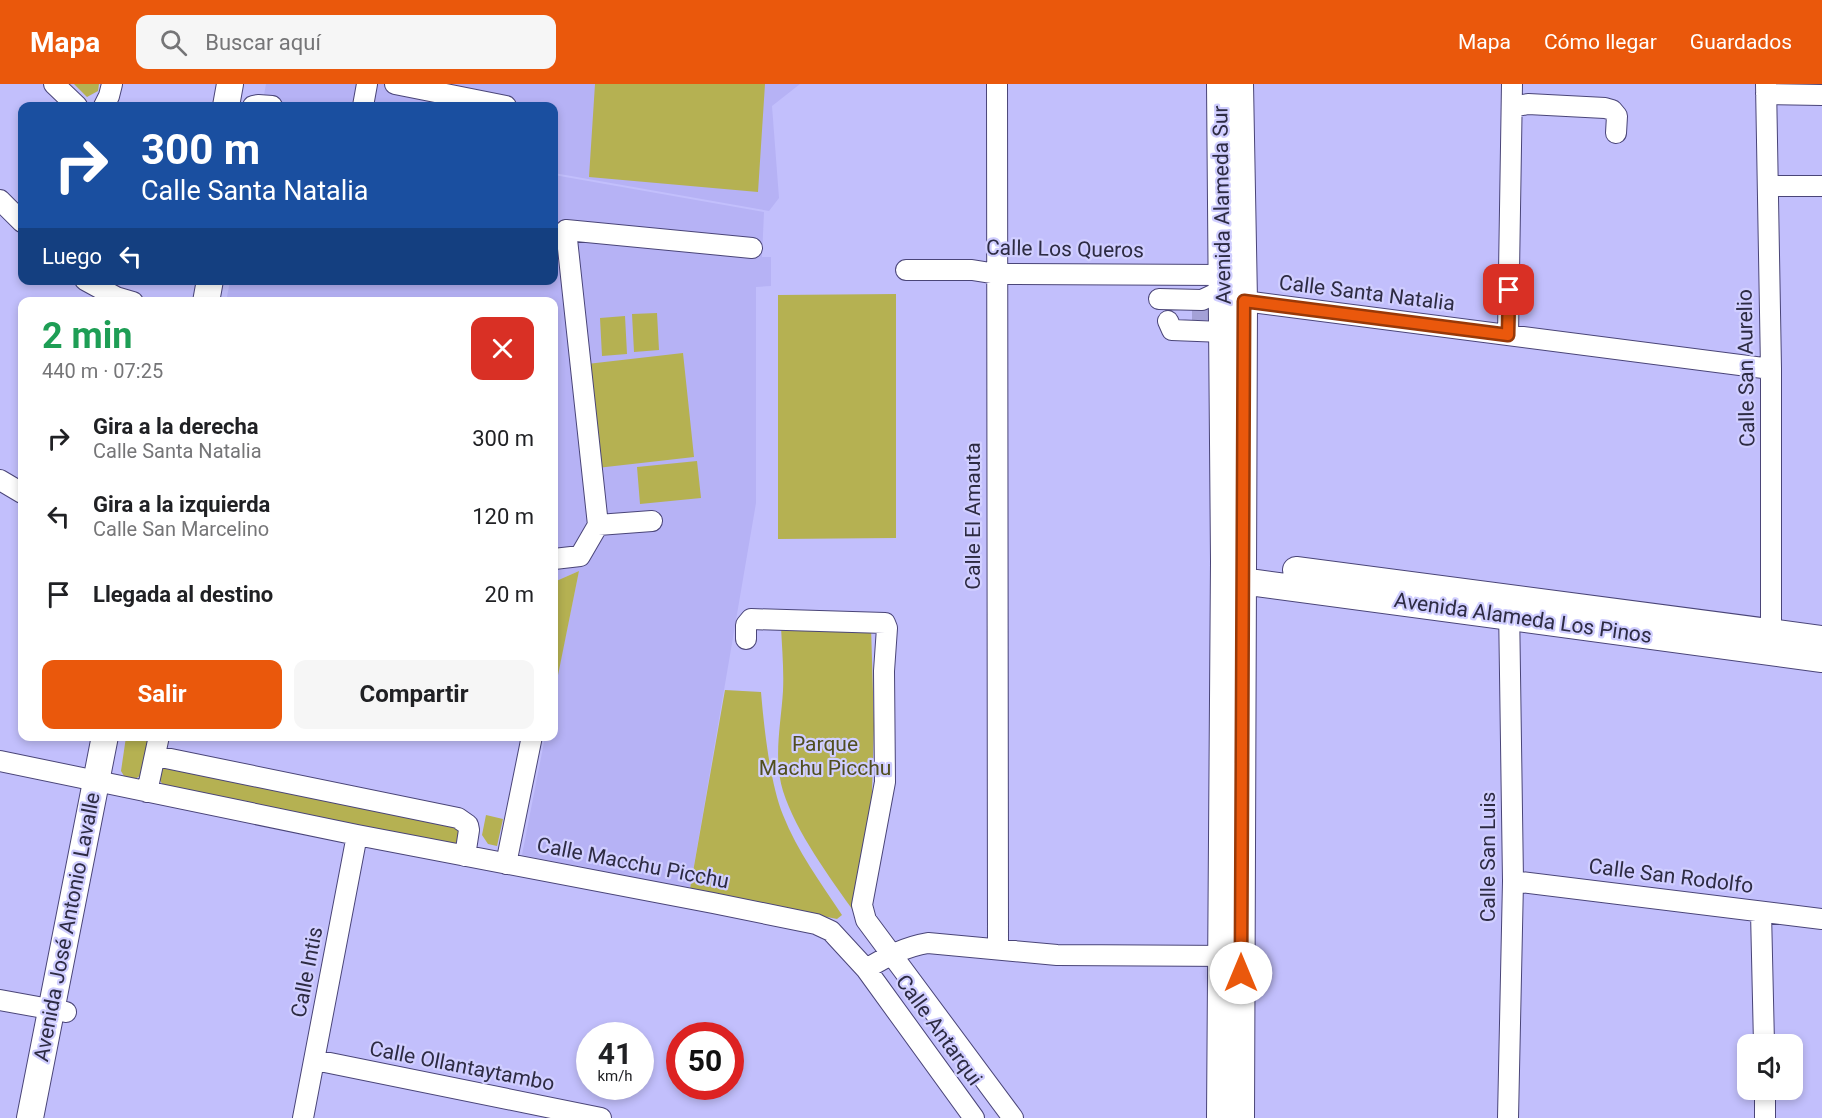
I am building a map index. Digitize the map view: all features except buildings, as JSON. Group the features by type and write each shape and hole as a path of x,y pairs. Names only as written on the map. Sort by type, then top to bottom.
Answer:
{"main road":[{"path":"227,102 230,84"},
{"path":"245,102 248,84"},
{"name":"Avenida Alameda Sur","path":"1220,84 1214,303 1233,571 1231,956 1220,1118"},
{"name":"Avenida Alameda Sur","path":"1233,571 1214,303 1240,84"},
{"name":"Avenida Alameda Los Pinos","path":"1233,571 1771,642 1822,659"},
{"name":"Avenida Alameda Los Pinos","path":"1771,642 1822,639"},
{"name":"Avenida José Antonio Lavalle","path":"103,784 105,741"},
{"name":"Avenida José Antonio Lavalle","path":"30,1118 58,1010 103,784 118,741"},
{"name":"Avenida Alameda Sur","path":"1231,956 1241,1118"},
{"name":"Avenida José Antonio Lavalle","path":"46,1118 58,1010"}],"street":[{"path":"54,84 73,102"},
{"path":"106,102 111,84"},
{"path":"364,102 367,84"},
{"path":"395,84 486,102"},
{"name":"Calle El Amauta","path":"998,84 998,949"},
{"path":"1508,335 1512,84"},
{"path":"1766,89 1822,95"},
{"name":"Calle San Aurelio","path":"1766,89 1771,369 1771,642"},
{"path":"1512,107 1528,104 1605,108 1612,110 1617,116 1616,133"},
{"path":"1768,186 1822,186"},
{"path":"0,200 18,218"},
{"path":"558,559 580,556 598,525 560,230 752,249"},
{"name":"Calle Los Queros","path":"906,270 972,270 997,274 1149,274 1214,303"},
{"path":"1149,274 1172,330 1214,303"},
{"path":"94,285 116,297"},
{"path":"1163,308 1214,303"},
{"name":"Calle Santa Natalia","path":"1214,303 1508,335 1771,369"},
{"path":"0,480 18,491"},
{"path":"598,525 652,521"},
{"name":"Calle San Luis","path":"1508,1118 1513,881 1509,606"},
{"path":"746,639 746,625 751,619 885,623 885,782 862,904 866,920 905,969 1013,1118"},
{"path":"506,864 531,741"},
{"path":"147,792 158,746 458,818 468,825 469,830 465,856"},
{"name":"Calle Macchu Picchu","path":"0,761 357,835 816,924 831,931 866,969"},
{"name":"Calle Intis","path":"303,1118 357,835"},
{"name":"Calle San Rodolfo","path":"1513,881 1822,919"},
{"path":"1761,912 1764,1034"},
{"path":"866,969 891,953 928,943 1057,955 1231,956"},
{"name":"Calle Antarqui","path":"866,969 974,1118"},
{"path":"0,1000 58,1010"},
{"name":"Calle Ollantaytambo","path":"315,1060 601,1118"},
{"path":"1765,1100 1765,1118"}],"shaded area":[{"path":"266,84 800,84 772,106 779,198 769,211 558,174 558,102 263,102"},
{"path":"558,176 764,212 762,257 771,257 771,286 756,287 756,503 690,889 522,855 544,741 558,741 558,673 579,571 558,580 558,297 227,297 229,285 558,285"}],"green space":[{"path":"74,84 99,84 98,91 87,97"},
{"path":"595,84 765,84 758,192 589,177"},
{"path":"896,294 896,538 778,539 778,295"},
{"path":"657,313 659,350 634,352 632,314"},
{"path":"625,316 627,354 602,356 600,318"},
{"path":"683,353 694,457 597,468 587,364"},
{"path":"697,461 701,498 640,504 637,467"},
{"path":"579,571 558,675 558,580"},
{"name":"Parque Machu Picchu","path":"781,627 871,627 874,726 871,822 855,913 805,838 783,791 778,766 783,683"},
{"name":"Parque Machu Picchu","path":"725,690 761,692 768,755 778,802 802,854 842,915 837,919 690,889"},
{"path":"125,741 150,741 143,774 135,779 124,776 121,771"},
{"path":"161,767 454,822 462,835 459,842 454,845 164,787 158,777"},
{"path":"486,815 503,819 497,846 488,844 482,835"}],"tunnel":[{"path":"1202,304 1202,320"}],"route":[{"path":"1241,973 1244,301 1508,335 1509,290"}]}
